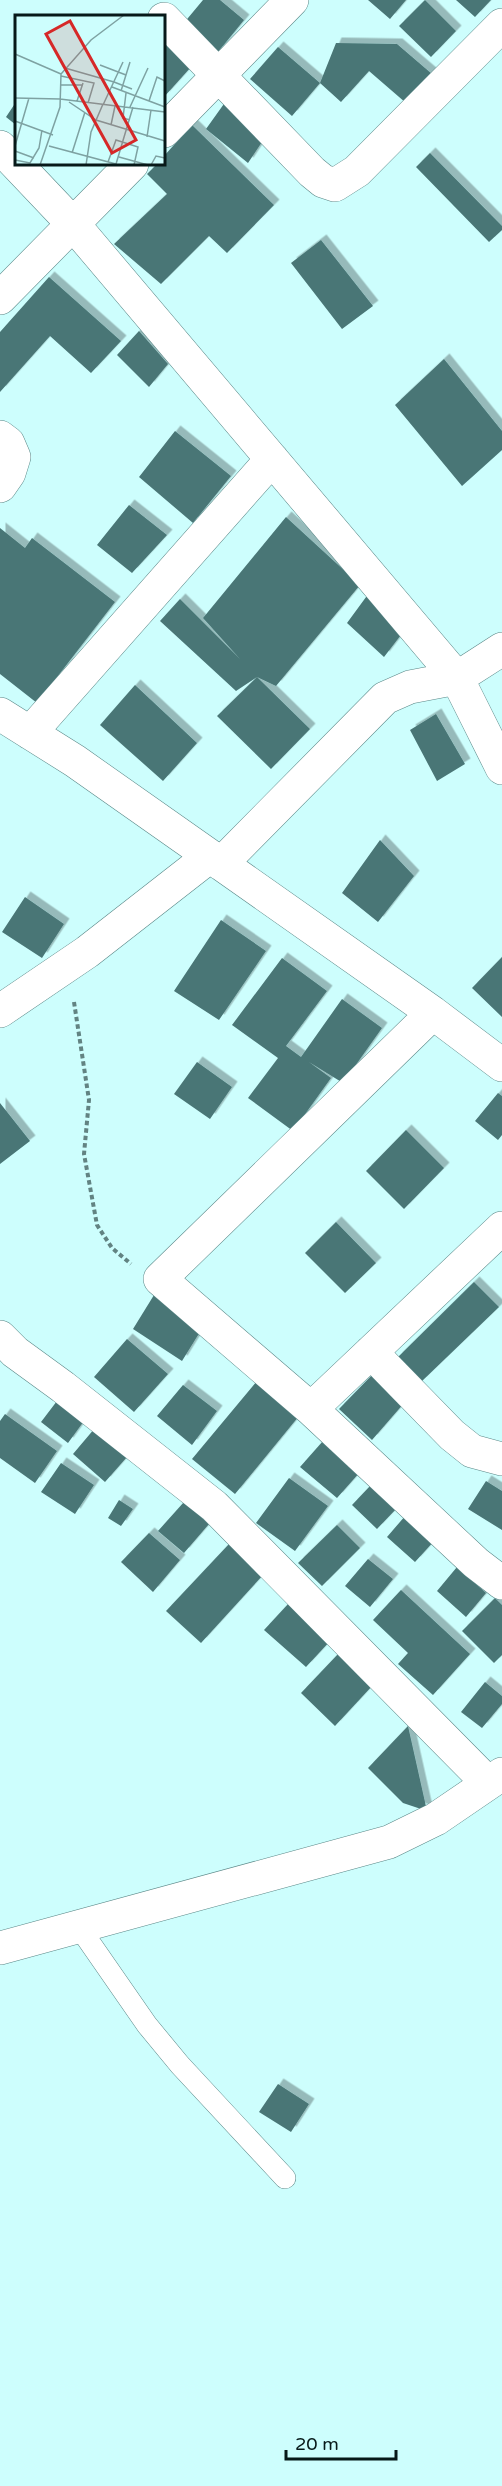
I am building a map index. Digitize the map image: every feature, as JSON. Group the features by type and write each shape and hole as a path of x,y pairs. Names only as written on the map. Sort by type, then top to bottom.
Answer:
{"street":[{"path":"144,0 159,15"},
{"path":"165,130 284,2"},
{"path":"165,21 312,172 323,181 335,185 357,171 502,25"},
{"path":"0,147 15,163"},
{"path":"17,165 73,224 457,678 502,768"},
{"path":"0,298 131,165"},
{"path":"0,437 8,443 14,457 9,473 0,486"},
{"path":"30,733 272,459"},
{"path":"0,1011 215,860 385,698 410,687 457,678 502,649"},
{"path":"0,714 215,860 433,1013 502,1065"},
{"path":"433,1013 160,1279 311,1409 476,1563 502,1583"},
{"path":"311,1409 502,1228"},
{"path":"0,1337 15,1352 214,1506 494,1778 436,1819 389,1842 0,1948"},
{"path":"371,1352 452,1435 472,1451 502,1459"}],"lane":[{"path":"79,1927 147,2025 180,2065 285,2178"}],"path":[{"path":"68,965 89,1100 84,1154 97,1225 112,1248 143,1274 160,1279"}],"building":[{"path":"203,0 220,0 244,20 218,52 183,24"},
{"path":"368,0 406,0 390,19"},
{"path":"425,0 456,31 431,57 399,26"},
{"path":"456,0 491,0 475,17"},
{"path":"165,43 191,67 165,96"},
{"path":"336,43 397,44 432,74 406,103 369,71 341,102 320,83"},
{"path":"278,47 320,83 292,116 250,79"},
{"path":"226,101 268,133 248,163 206,129"},
{"path":"15,104 15,124 6,117"},
{"path":"192,125 274,205 227,253 209,236 161,284 114,244 167,194 147,174 156,165 165,165 165,155"},
{"path":"430,153 502,226 502,230 489,242 416,167"},
{"path":"321,240 373,306 342,329 291,263"},
{"path":"49,277 121,341 91,373 50,336 0,392 0,332"},
{"path":"139,331 168,364 149,387 117,355"},
{"path":"444,359 502,431 502,450 462,486 395,405"},
{"path":"175,431 231,476 193,523 139,477"},
{"path":"129,505 167,535 132,573 97,545"},
{"path":"286,517 360,585 276,686 257,677 236,691 160,621 180,599 240,659 203,618"},
{"path":"0,528 25,548 32,538 115,602 37,703 0,674"},
{"path":"369,593 404,631 384,657 347,623"},
{"path":"257,677 310,729 271,769 217,716"},
{"path":"135,685 197,743 163,781 100,725"},
{"path":"436,714 465,764 437,781 410,730"},
{"path":"380,840 414,876 378,922 342,893"},
{"path":"25,897 64,924 42,958 2,932"},
{"path":"221,920 266,951 219,1020 174,991"},
{"path":"502,957 502,1017 472,988"},
{"path":"282,958 327,991 286,1046 301,1057 342,999 382,1028 343,1083 309,1062 331,1078 293,1131 248,1098 278,1058 232,1025"},
{"path":"197,1062 232,1087 210,1119 174,1094"},
{"path":"498,1093 502,1096 502,1135 498,1140 475,1121"},
{"path":"0,1103 30,1141 0,1164"},
{"path":"406,1130 444,1168 404,1209 366,1171"},
{"path":"336,1222 376,1263 345,1293 305,1253"},
{"path":"474,1282 499,1307 421,1382 397,1358"},
{"path":"154,1295 203,1327 182,1361 133,1329"},
{"path":"127,1339 168,1374 134,1412 94,1377"},
{"path":"374,1373 405,1402 372,1440 339,1409"},
{"path":"257,1381 299,1416 235,1494 192,1459"},
{"path":"183,1385 217,1411 192,1445 157,1416"},
{"path":"57,1401 84,1421 68,1443 41,1422"},
{"path":"5,1414 57,1451 35,1483 0,1458 0,1421"},
{"path":"95,1428 127,1457 105,1482 73,1454"},
{"path":"323,1441 360,1472 337,1498 300,1467"},
{"path":"61,1463 94,1485 75,1514 41,1492"},
{"path":"289,1478 328,1506 295,1551 256,1523"},
{"path":"486,1481 502,1491 502,1530 468,1509"},
{"path":"371,1485 397,1508 377,1529 352,1505"},
{"path":"119,1500 133,1509 121,1526 108,1518"},
{"path":"184,1502 209,1524 184,1553 158,1531"},
{"path":"406,1515 435,1540 415,1562 387,1537"},
{"path":"337,1525 360,1548 322,1586 298,1563"},
{"path":"149,1533 180,1560 153,1592 121,1562"},
{"path":"229,1544 263,1575 201,1643 166,1611"},
{"path":"368,1559 393,1579 370,1607 345,1586"},
{"path":"457,1567 486,1593 466,1617 437,1591"},
{"path":"401,1590 470,1654 433,1695 398,1664 408,1653 373,1620"},
{"path":"495,1598 502,1605 502,1655 494,1663 462,1631"},
{"path":"289,1603 331,1640 306,1667 264,1630"},
{"path":"339,1653 373,1685 335,1726 301,1693"},
{"path":"485,1682 502,1696 502,1704 482,1728 461,1712"},
{"path":"408,1726 427,1811 403,1803 368,1768"},
{"path":"278,2084 309,2104 291,2132 259,2112"}]}
